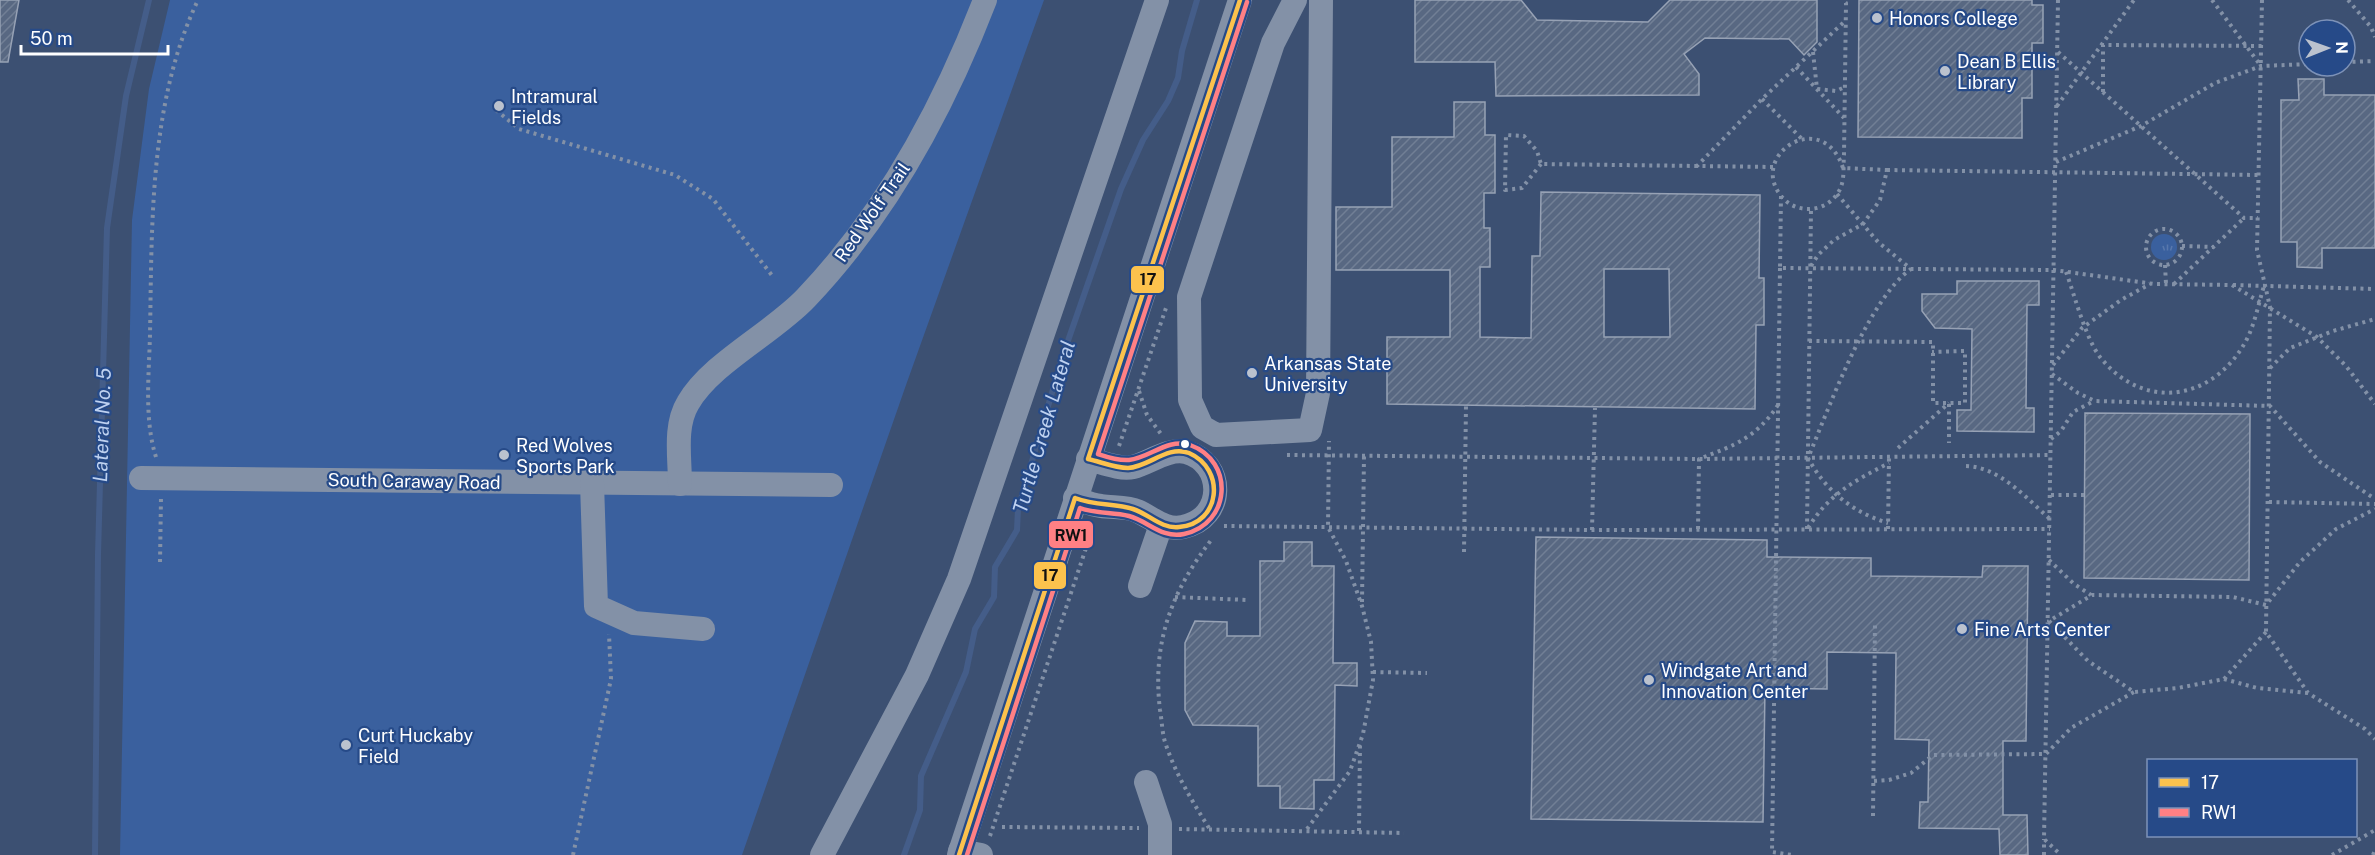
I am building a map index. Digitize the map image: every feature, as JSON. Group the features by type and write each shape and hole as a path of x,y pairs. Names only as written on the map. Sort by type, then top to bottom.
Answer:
{"street":[{"name":"Red Wolf Trail","path":"680,483 681,420 687,403 715,372 804,300 869,224 940,106 986,0"},
{"path":"822,855 917,675 959,579 1157,0"},
{"path":"972,852 1075,498 1240,0"},
{"path":"1295,0 1273,42 1189,297 1190,400 1202,427 1216,435 1310,430 1318,393 1321,0"},
{"path":"1075,498 1098,518 1135,509 1161,525 1183,527 1203,519 1214,506 1216,490 1213,477 1203,461 1185,452 1172,453 1131,467 1088,459"},
{"name":"South Caraway Road","path":"152,478 831,485"},
{"path":"592,483 596,606 634,623 703,629"},
{"path":"1140,586 1161,525"},
{"path":"1146,782 1160,824 1161,855"}],"path":[{"path":"160,562 150,442 151,277 156,179 169,78 183,32 198,0"},
{"path":"1843,0 1846,3 1843,180 1837,194 1822,207 1811,209 1789,204 1775,187 1773,167 1783,148 1802,139 1824,142 1833,148 1843,168"},
{"path":"2044,855 2058,0"},
{"path":"2057,106 2134,0"},
{"path":"2212,0 2261,66"},
{"path":"2262,0 2257,250 2270,307 2266,632 2308,693 2365,729 2375,739"},
{"path":"2348,0 2371,27 2375,37"},
{"path":"1697,166 1762,99 1845,21"},
{"path":"2103,45 2262,46"},
{"path":"2103,45 2103,92"},
{"path":"1813,51 1818,89"},
{"path":"2057,51 2244,218 2258,218"},
{"path":"2357,62 2375,61"},
{"path":"2056,162 2141,126 2215,83 2261,66 2297,64"},
{"path":"1796,68 1844,118"},
{"path":"1818,89 1836,91 1845,87"},
{"path":"1762,99 1802,139"},
{"path":"496,110 519,129 675,175 713,199 774,278"},
{"path":"1506,135 1524,136 1537,151 1541,164 1522,188 1505,190 1506,135"},
{"path":"1541,164 1773,167"},
{"path":"1843,168 2259,175"},
{"path":"1809,268 1818,255 1834,240 1863,224 1880,200 1887,170"},
{"path":"1837,194 1878,242 1911,269"},
{"path":"1781,196 1772,852 1792,855"},
{"path":"1807,529 1811,209"},
{"path":"2173,284 2244,218"},
{"path":"2169,229 2178,236 2182,246 2178,258 2165,265 2155,263 2147,254 2146,242 2152,232 2169,229"},
{"path":"2182,246 2214,247"},
{"path":"2165,265 2166,284"},
{"path":"1780,268 2054,270 2151,284 2375,289"},
{"path":"1808,458 1858,342 1897,279 1911,269"},
{"path":"2066,272 2098,354 2117,376 2145,392 2193,391 2226,370 2244,345 2264,285"},
{"path":"2053,365 2086,326 2121,300 2151,284"},
{"path":"2232,285 2317,337 2346,366 2375,404"},
{"path":"1113,465 1167,303"},
{"path":"2270,368 2290,348 2375,319"},
{"path":"1809,341 1933,342 1932,351 1933,403 1965,403 1965,351 1932,351"},
{"path":"2052,374 2078,393 2095,401 2270,406 2320,462 2375,499"},
{"path":"1139,389 1147,416 1164,436"},
{"path":"2051,439 2061,431 2073,412 2095,401"},
{"path":"1949,403 1949,443"},
{"path":"1898,448 1949,403"},
{"path":"1699,459 1745,440 1764,425 1778,404"},
{"path":"1464,552 1466,405"},
{"path":"1592,530 1595,408"},
{"path":"1307,829 1350,771 1360,742 1373,672 1371,642 1362,606 1346,561 1328,527 1329,433"},
{"path":"1281,455 1699,459 2051,454"},
{"path":"1362,606 1364,456"},
{"path":"1888,529 1889,457"},
{"path":"1808,458 1817,475 1836,495 1871,518 1888,523"},
{"path":"1698,529 1699,459"},
{"path":"1807,529 1817,513 1846,485 1889,463"},
{"path":"1965,466 1975,466 2001,478 2023,493 2050,519"},
{"path":"2051,495 2085,495"},
{"path":"2269,502 2375,504"},
{"path":"2266,605 2300,562 2336,529 2375,509"},
{"path":"972,852 1098,518"},
{"path":"1209,828 1183,786 1164,741 1157,664 1168,613 1175,597 1184,579 1226,519"},
{"path":"1221,526 1592,530 2050,529"},
{"path":"2049,560 2074,584 2092,595 2233,597 2266,605"},
{"path":"2049,621 2092,595"},
{"path":"1175,597 1247,600"},
{"path":"573,855 611,679 610,635 596,606"},
{"path":"2049,621 2088,661 2134,692"},
{"path":"1873,816 1875,622"},
{"path":"2224,680 2266,632"},
{"path":"1373,672 1426,673"},
{"path":"1874,780 1889,780 1911,774 1933,755 2046,754 2071,728 2134,692 2178,688 2224,680 2257,688 2308,693"},
{"path":"1359,831 1360,742"},
{"path":"1002,827 1146,829"},
{"path":"1172,829 1307,829 1404,833"},
{"path":"2332,855 2375,830"},
{"path":"2044,839 2061,855"},
{"path":"2373,855 2375,850"}],"green space":[{"name":"Red Wolves Sports Park","path":"170,0 1044,0 906,385 742,855 120,855 132,220 149,89"},
{"path":"2164,234 2173,238 2177,247 2173,256 2164,260 2155,256 2151,247 2155,238"}],"building":[{"path":"0,0 19,0 8,62 0,62"},
{"path":"1415,0 1521,0 1537,20 1648,22 1670,0 1817,0 1817,42 1804,55 1789,39 1705,38 1684,54 1699,74 1699,95 1496,96 1495,62 1415,62"},
{"name":"Dean B Ellis Library","path":"1859,0 2032,0 2032,5 2043,5 2043,43 2032,43 2032,98 2022,98 2022,138 1858,137"},
{"path":"2298,79 2324,79 2324,95 2375,95 2375,248 2322,248 2322,268 2297,267 2297,242 2281,242 2281,100 2299,100"},
{"path":"1454,102 1485,102 1485,135 1495,135 1495,193 1484,193 1484,228 1490,228 1490,267 1480,267 1480,337 1531,338 1532,256 1540,256 1541,192 1760,195 1759,278 1764,278 1764,325 1756,325 1755,409 1387,404 1387,337 1450,337 1450,270 1336,270 1336,207 1392,207 1392,137 1454,137","holes":["1604,269 1669,269 1670,337 1604,337"]},
{"path":"1957,281 2039,281 2039,305 2027,305 2026,408 2034,408 2034,432 1957,431 1957,410 1971,410 1972,329 1935,328 1922,311 1922,294 1957,294"},
{"path":"2085,413 2250,414 2249,580 2084,578"},
{"path":"1536,537 1767,540 1767,557 1871,558 1871,576 1982,577 1983,566 2028,566 2026,741 2003,741 2003,815 2027,815 2028,855 2000,855 1999,829 1919,828 1920,802 1928,802 1929,740 1895,739 1896,653 1827,652 1827,689 1765,688 1763,822 1531,819"},
{"path":"1284,542 1312,542 1312,566 1334,566 1333,663 1357,663 1357,686 1335,685 1334,780 1314,780 1314,809 1280,808 1280,786 1258,786 1258,726 1193,725 1185,710 1185,643 1195,621 1227,622 1227,636 1260,636 1260,561 1284,561"}],"waterway":[{"name":"Lateral No. 5","path":"95,855 98,555 107,228 126,96 149,0"},
{"name":"Turtle Creek Lateral","path":"904,855 920,810 921,776 966,672 975,629 994,597 995,567 1017,530 1018,509 1063,355 1121,189 1143,140 1168,101 1178,78 1182,51 1197,0"}],"transit line":[{"name":"17","path":"959,855 1075,498 1133,509 1166,526 1179,527 1193,524 1203,516 1214,495 1209,471 1201,461 1189,453 1173,452 1128,468 1088,459 1240,0"},
{"name":"RW1","path":"967,855 1080,508 1129,516 1162,532 1176,535 1200,528 1211,518 1218,506 1222,492 1215,464 1205,453 1190,445 1174,444 1129,460 1098,454 1247,2"}],"place":[{"name":"Honors College","path":"1877,18"},
{"name":"Dean B Ellis Library","path":"1945,71"},
{"name":"Intramural Fields","path":"499,106"},
{"name":"Arkansas State University","path":"1252,373"},
{"name":"Red Wolves Sports Park","path":"504,455"},
{"name":"Fine Arts Center","path":"1962,629"},
{"name":"Windgate Art and Innovation Center","path":"1649,680"},
{"name":"Curt Huckaby Field","path":"346,745"}]}
